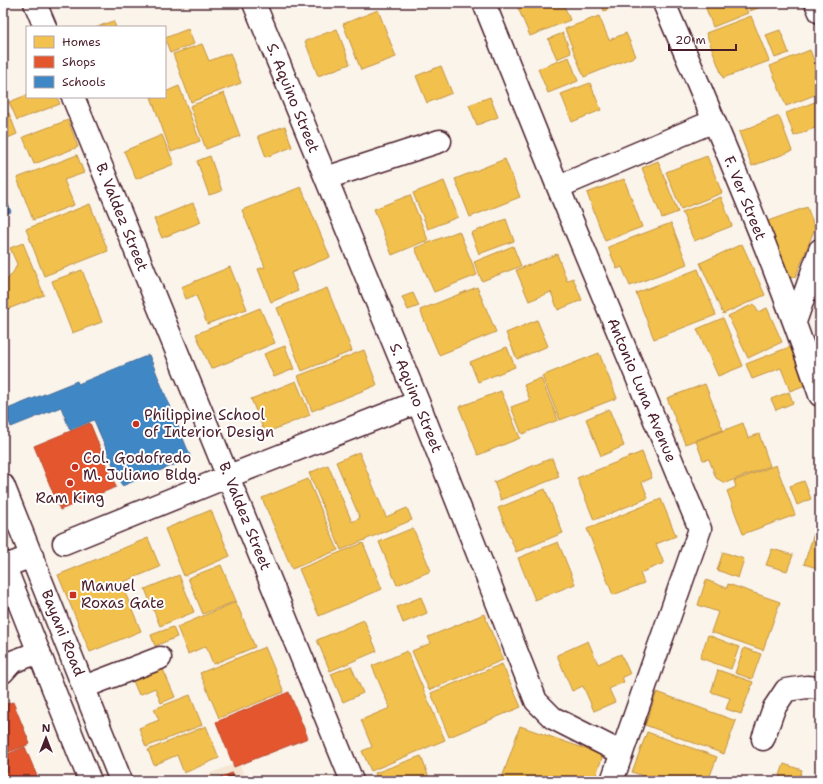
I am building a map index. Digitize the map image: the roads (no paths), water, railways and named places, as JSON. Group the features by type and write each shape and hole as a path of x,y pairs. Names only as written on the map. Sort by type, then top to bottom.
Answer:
{"street":[{"path":"35,3 45,26"},
{"name":"S. Aquino Street","path":"254,3 418,402 536,701 553,718 622,752"},
{"name":"Antonio Luna Avenue","path":"484,3 558,187 700,529 612,781"},
{"name":"F. Ver Street","path":"664,3 714,121 795,322 820,395"},
{"path":"816,3 820,12"},
{"name":"B. Valdez Street","path":"73,98 229,476 352,781"},
{"path":"558,187 714,121"},
{"path":"326,178 440,141"},
{"path":"795,322 820,250"},
{"path":"64,543 418,402"},
{"name":"Bayani Road","path":"3,485 121,781"},
{"path":"4,565 32,556"},
{"name":"Bayani Road","path":"4,565 90,781"},
{"path":"3,672 12,662 39,652"},
{"path":"84,688 160,658"},
{"path":"763,739 774,708 786,690 807,687 820,688"}],"place":[{"name":"Philippine School of Interior Design","path":"136,424"},
{"name":"Col. Godofredo M. Juliano Bldg.","path":"75,467"},
{"name":"Ram King","path":"70,483"},
{"name":"Manuel Roxas Gate","path":"73,595"}]}
